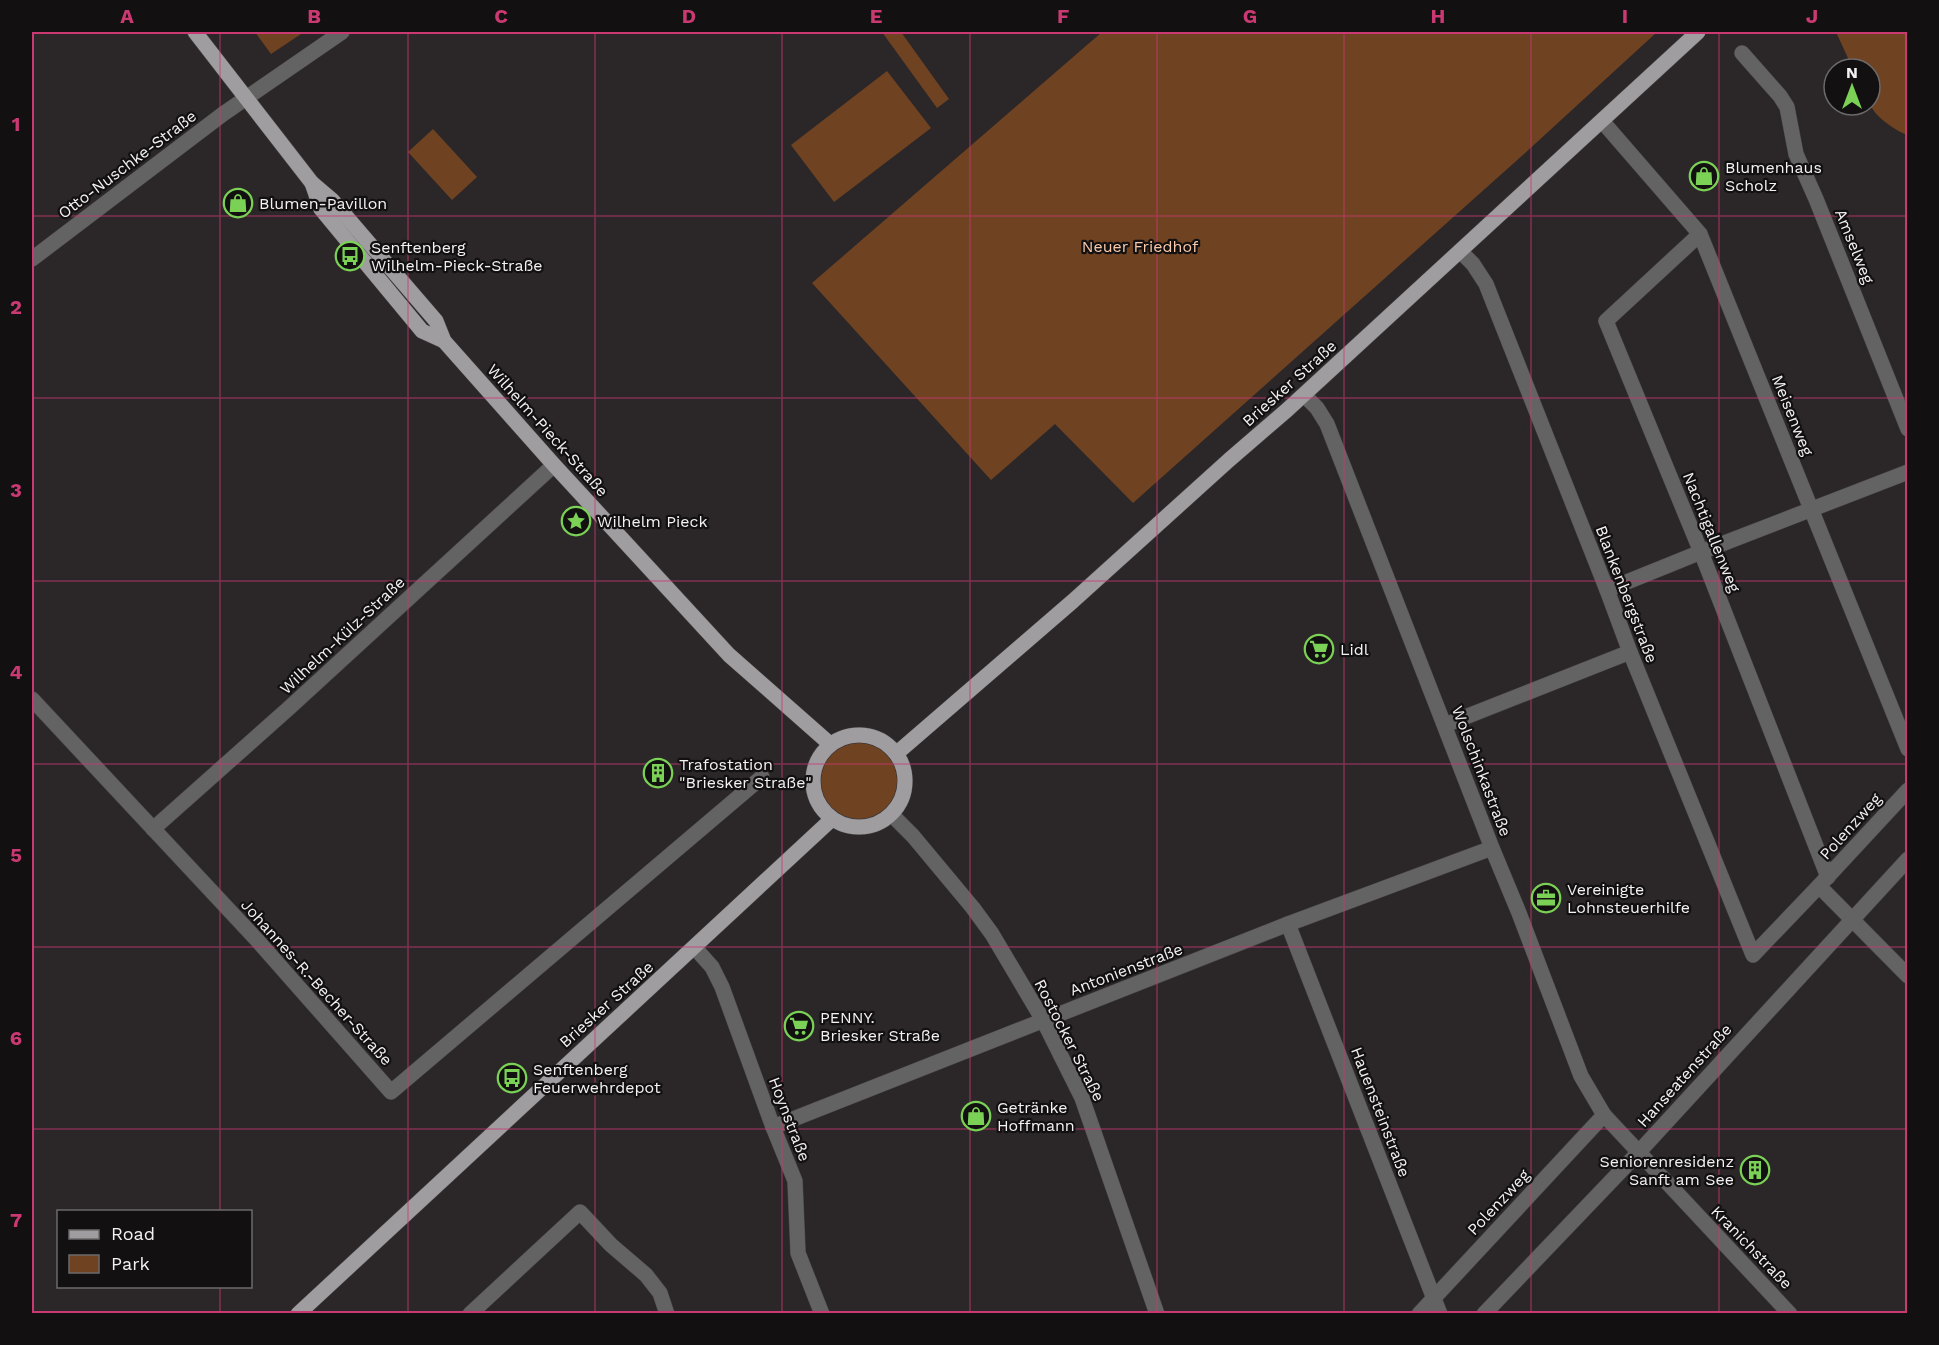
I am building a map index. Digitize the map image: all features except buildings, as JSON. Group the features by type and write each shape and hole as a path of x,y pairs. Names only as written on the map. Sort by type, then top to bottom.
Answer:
{"main road":[{"name":"Wilhelm-Pieck-Straße","path":"195,32 312,183 332,200 436,321 444,341 554,465 729,655 830,744"},
{"name":"Briesker Straße","path":"897,753 1073,601 1229,460 1305,395 1698,32"},
{"path":"868,736 890,746 897,753 905,775 905,786 903,797 892,815 880,824 852,828 831,819 818,802 814,785 814,770 820,755 830,744 845,737 868,736"},
{"name":"Briesker Straße","path":"298,1314 695,948 831,819"}],"street":[{"name":"Otto-Nuschke-Straße","path":"32,259 245,98 342,32"},
{"name":"Amselweg","path":"1743,53 1787,107 1796,153 1908,429"},
{"name":"Meisenweg","path":"1602,121 1700,234 1908,749"},
{"name":"Nachtigallenweg","path":"1700,234 1606,321 1701,552 1823,882"},
{"name":"Blankenbergstraße","path":"1460,251 1473,264 1486,284 1630,652 1753,955"},
{"name":"Wolschinkastraße","path":"1305,395 1327,424 1581,1076 1604,1115 1638,1153"},
{"name":"Wilhelm-Külz-Straße","path":"153,829 289,708 554,465"},
{"path":"1607,590 1908,472"},
{"path":"1445,725 1630,652"},
{"name":"Johannes-R.-Becher-Straße","path":"32,699 256,940 391,1092 762,777"},
{"name":"Polenzweg","path":"1753,955 1908,789"},
{"name":"Rostocker Straße","path":"892,815 913,836 973,908 992,934 1043,1020 1082,1098 1157,1314"},
{"name":"Antonienstraße","path":"773,1127 1004,1038 1043,1020 1288,924 1492,848"},
{"name":"Hanseatenstraße","path":"1485,1314 1638,1153 1908,859"},
{"path":"1823,882 1852,919 1908,976"},
{"name":"Hauensteinstraße","path":"1288,924 1440,1314"},
{"name":"Hoynstraße","path":"695,948 712,967 722,987 795,1181 798,1253 822,1314"},
{"name":"Polenzweg","path":"1419,1314 1604,1115"},
{"name":"Kranichstraße","path":"1638,1153 1790,1314"},
{"path":"470,1314 580,1212 611,1245 646,1275 660,1293 667,1314"}],"green space":[{"path":"255,32 304,32 271,54"},
{"path":"882,32 901,32 949,99 937,108"},
{"name":"Neuer Friedhof","path":"1102,32 1657,32 1524,154 1133,503 1055,424 991,480 812,283"},
{"path":"1836,32 1907,32 1907,135 1880,117 1882,117 1882,57 1847,57"},
{"path":"887,71 931,128 834,202 791,145"},
{"path":"433,129 477,177 452,200 408,152"},
{"path":"859,743 874,746 886,754 894,766 897,781 894,796 886,808 874,816 859,819 844,816 832,808 824,796 821,781 824,766 832,754 844,746"}],"place":[{"name":"Blumenhaus Scholz","path":"1704,176"},
{"name":"Blumen-Pavillon","path":"238,203"},
{"name":"Senftenberg Wilhelm-Pieck-Straße","path":"350,256"},
{"name":"Wilhelm Pieck","path":"576,521"},
{"name":"Lidl","path":"1319,649"},
{"name":"Trafostation \"Briesker Straße\"","path":"658,773"},
{"name":"Vereinigte Lohnsteuerhilfe","path":"1546,898"},
{"name":"PENNY. Briesker Straße","path":"799,1026"},
{"name":"Senftenberg Feuerwehrdepot","path":"512,1078"},
{"name":"Getränke Hoffmann","path":"976,1116"},
{"name":"Seniorenresidenz Sanft am See","path":"1755,1170"}]}
